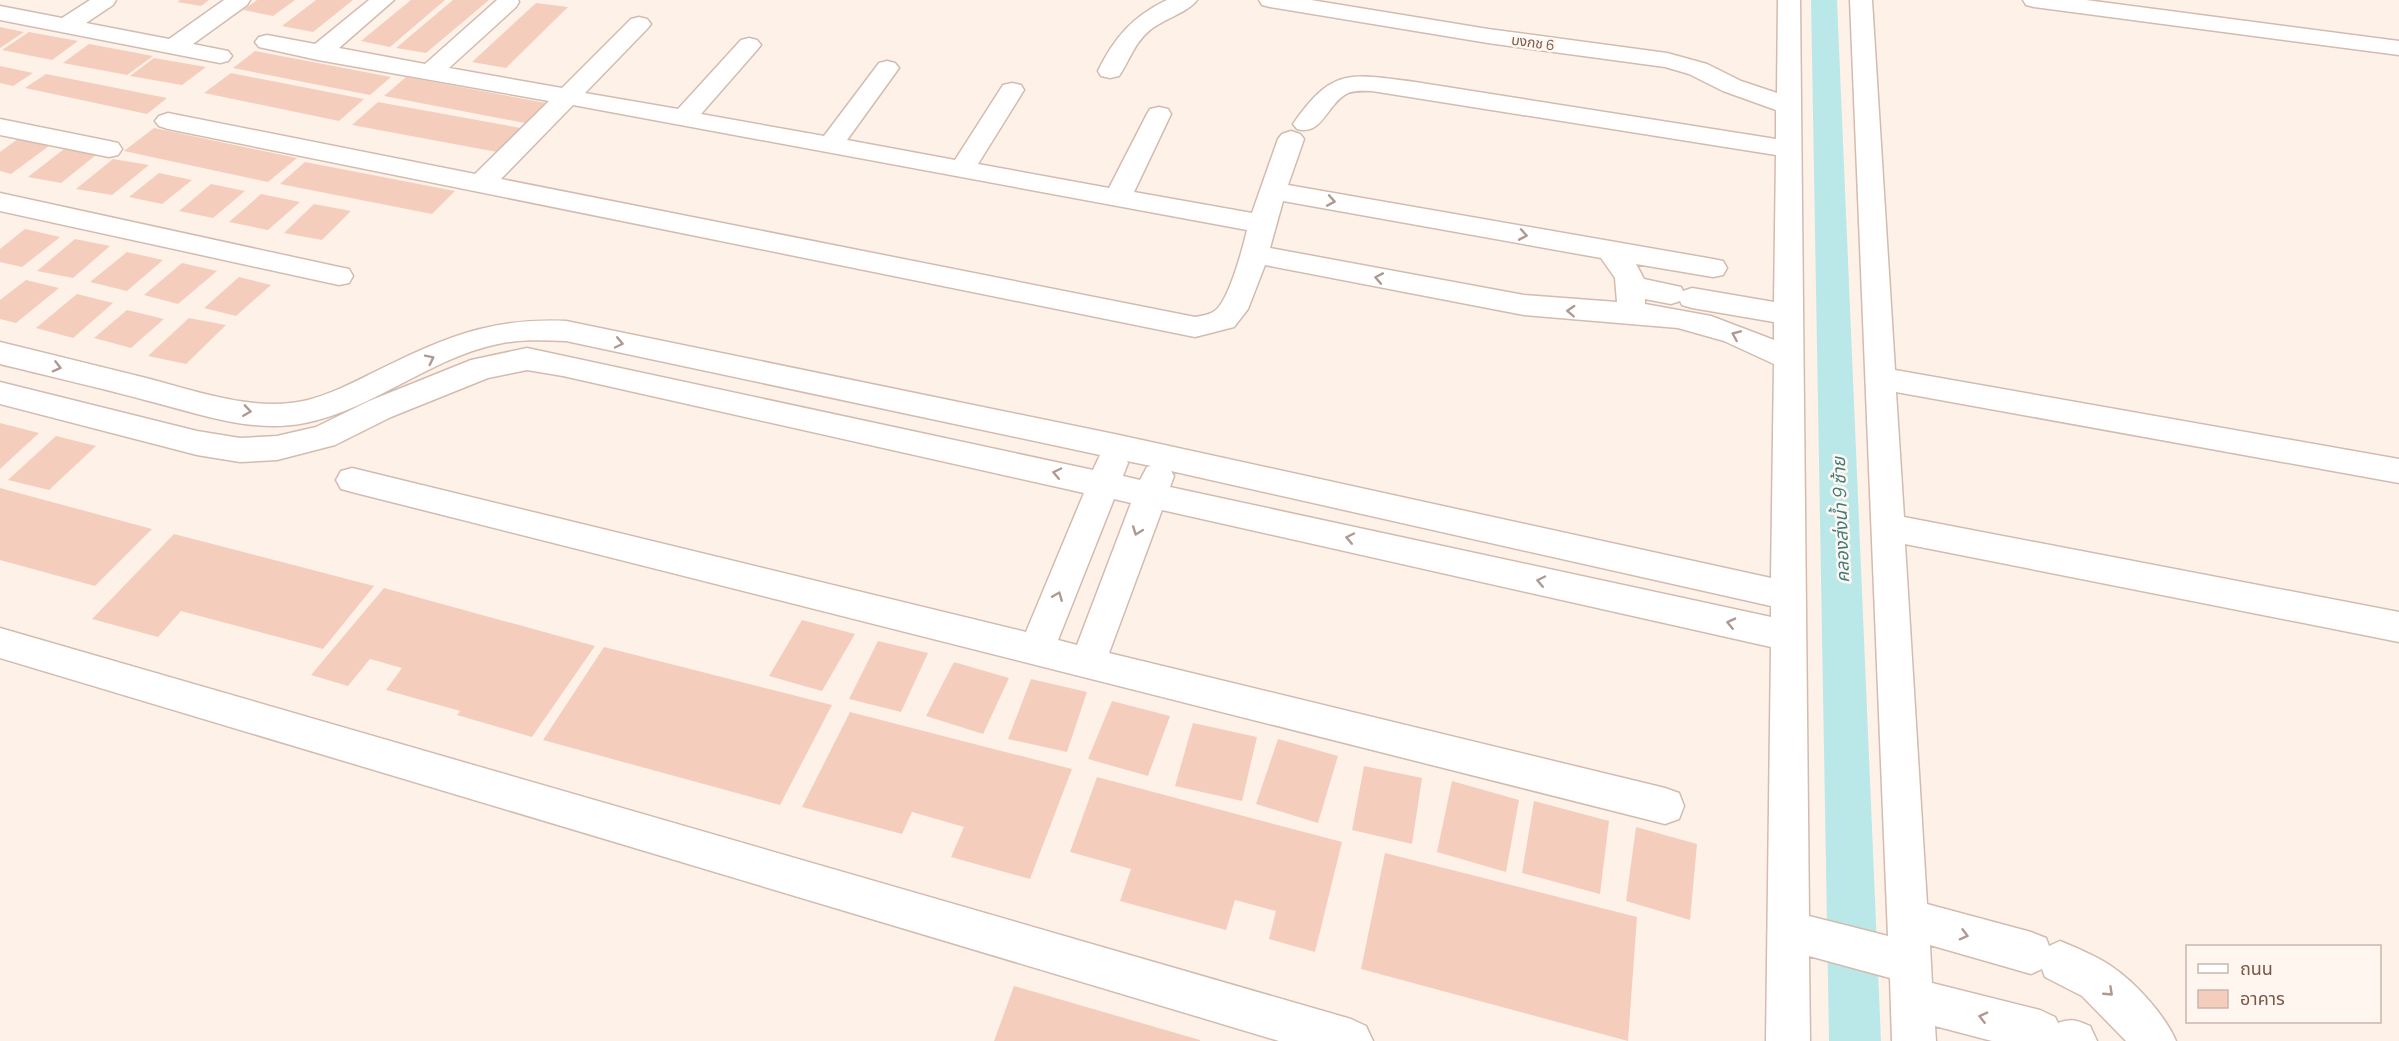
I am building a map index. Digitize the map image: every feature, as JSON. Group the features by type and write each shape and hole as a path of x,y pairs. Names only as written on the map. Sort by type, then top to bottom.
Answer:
{"street":[{"path":"66,26 105,0"},
{"path":"173,47 239,0"},
{"path":"318,53 383,0"},
{"path":"1110,71 1124,44 1135,33 1160,12 1186,0"},
{"name":"บงกช 6","path":"1270,0 1488,36 1667,60 1698,69 1732,86 1789,106"},
{"path":"1788,1041 1793,933 1788,636 1790,0"},
{"path":"1861,0 1914,1041"},
{"path":"2034,0 2102,5 2399,48"},
{"path":"429,73 508,2"},
{"path":"0,13 220,56"},
{"path":"480,185 639,24"},
{"path":"267,42 1262,224"},
{"path":"684,118 749,45"},
{"path":"830,145 887,68"},
{"path":"168,121 1196,327 1224,320 1234,309 1255,254 1273,191 1299,132 1323,101 1335,90 1351,85 1371,84 1415,89 1788,149"},
{"path":"962,169 1012,90"},
{"path":"1118,197 1159,114"},
{"path":"0,127 109,149"},
{"path":"1273,191 1713,268"},
{"path":"0,202 339,276"},
{"path":"1610,250 1622,262 1631,300"},
{"path":"1255,254 1524,305 1569,311 1631,300 1681,296 1789,315"},
{"path":"1631,300 1731,332 1789,359"},
{"path":"0,393 196,443 240,450 277,448 324,437 439,355 489,336 531,330 566,332 1166,457 1788,596"},
{"path":"0,353 221,408 268,414 306,412 373,400 482,368 527,359 563,364 1788,636"},
{"path":"1881,378 2399,471"},
{"path":"1036,650 1119,447"},
{"path":"1088,662 1166,457"},
{"path":"352,480 1665,807"},
{"path":"1887,527 2399,627"},
{"path":"1613,597 1618,557"},
{"path":"0,643 1351,1041"},
{"path":"1907,919 2046,958 2097,981 2130,1012 2154,1041"},
{"path":"1793,933 1870,952 1911,980 2061,1038"}],"building":[{"path":"180,0 209,0 201,6 177,2"},
{"path":"257,0 295,0 273,16 243,10"},
{"path":"316,0 353,0 313,32 282,26"},
{"path":"411,0 445,0 390,47 361,41"},
{"path":"453,0 489,0 426,53 396,48"},
{"path":"536,3 568,7 506,68 472,62"},
{"path":"0,27 24,32 0,48"},
{"path":"29,32 78,41 52,60 2,50"},
{"path":"89,44 153,56 127,75 63,63"},
{"path":"255,51 391,77 370,95 233,68"},
{"path":"154,58 206,67 182,85 130,76"},
{"path":"0,66 33,73 13,86 0,83"},
{"path":"231,73 364,99 339,121 204,93"},
{"path":"46,74 167,98 147,114 25,88"},
{"path":"406,77 546,103 525,123 384,96"},
{"path":"378,102 521,128 497,152 352,125"},
{"path":"154,128 297,158 268,182 124,151"},
{"path":"18,139 49,146 11,174 0,171 0,152"},
{"path":"64,149 96,155 61,183 28,177"},
{"path":"113,159 149,165 112,195 76,189"},
{"path":"305,162 455,191 432,214 280,184"},
{"path":"159,173 192,180 162,204 129,197"},
{"path":"211,184 245,191 213,218 179,211"},
{"path":"261,194 300,202 268,230 229,222"},
{"path":"314,204 351,211 322,240 284,233"},
{"path":"25,229 60,237 22,267 0,262 0,249"},
{"path":"75,239 110,246 73,278 37,271"},
{"path":"127,252 163,260 127,291 90,282"},
{"path":"182,263 217,271 178,304 144,295"},
{"path":"239,277 271,285 236,316 204,308"},
{"path":"26,280 59,288 16,323 0,319 0,300"},
{"path":"77,294 113,303 73,338 36,328"},
{"path":"127,310 164,319 131,348 94,338"},
{"path":"189,318 226,325 186,364 148,356"},
{"path":"0,423 39,433 0,469"},
{"path":"56,436 96,446 49,490 8,480"},
{"path":"0,488 152,529 95,586 0,560"},
{"path":"174,534 374,586 323,649 181,611 158,637 92,619"},
{"path":"384,588 595,646 532,737 457,715 460,711 386,690 402,668 370,659 348,686 311,675"},
{"path":"802,620 855,634 822,691 769,676"},
{"path":"878,641 928,653 901,712 849,699"},
{"path":"604,647 832,705 780,805 543,740"},
{"path":"954,662 1009,678 983,734 926,716"},
{"path":"1031,679 1087,692 1067,752 1008,739"},
{"path":"1112,701 1170,716 1148,776 1088,759"},
{"path":"850,712 1072,769 1030,879 951,857 964,827 912,812 902,834 802,807"},
{"path":"1193,723 1257,737 1242,801 1175,786"},
{"path":"1278,739 1338,756 1318,823 1256,804"},
{"path":"1364,766 1422,778 1412,844 1352,830"},
{"path":"1097,777 1342,842 1315,952 1269,939 1276,911 1235,900 1226,930 1120,901 1131,869 1070,852"},
{"path":"1452,781 1519,800 1506,872 1437,852"},
{"path":"1534,801 1609,821 1600,894 1522,873"},
{"path":"1636,827 1697,844 1690,920 1626,901"},
{"path":"1385,853 1637,917 1628,1041 1361,969"},
{"path":"1014,986 1200,1040 1200,1041 994,1041"}],"waterway":[{"name":"คลองส่งน้ำ 9 ซ้าย","path":"1824,0 1855,1041"}]}
